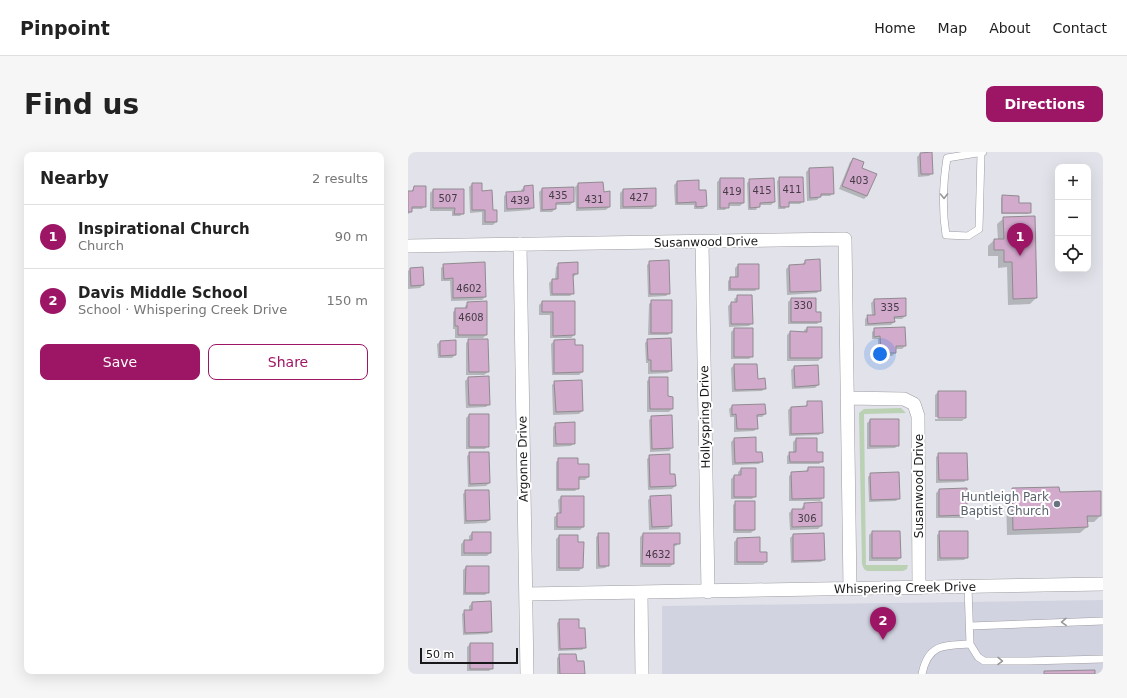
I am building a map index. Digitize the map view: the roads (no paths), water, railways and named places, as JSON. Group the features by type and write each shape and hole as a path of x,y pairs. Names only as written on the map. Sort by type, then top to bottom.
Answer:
{"street":[{"name":"Susanwood Drive","path":"408,246 845,240 850,589"},
{"name":"Hollyspring Drive","path":"702,242 708,592"},
{"name":"Argonne Drive","path":"520,244 527,674"},
{"name":"Susanwood Drive","path":"847,398 904,399 914,404 918,416 919,588"},
{"name":"Whispering Creek Drive","path":"641,592 1103,584"},
{"path":"526,594 641,592 642,674"}],"lane":[{"path":"982,152 979,229 968,236 946,235 944,224 943,178 947,158 982,152"},
{"path":"968,587 970,644 978,657 984,661 1028,662 1103,659"},
{"path":"970,626 1103,621"},
{"path":"922,674 927,658 937,648 943,646 970,644"}],"place":[{"name":"Inspirational Church","path":"1020,256"},
{"name":"Huntleigh Park Baptist Church","path":"1057,504"},
{"name":"Davis Middle School","path":"883,640"}]}
